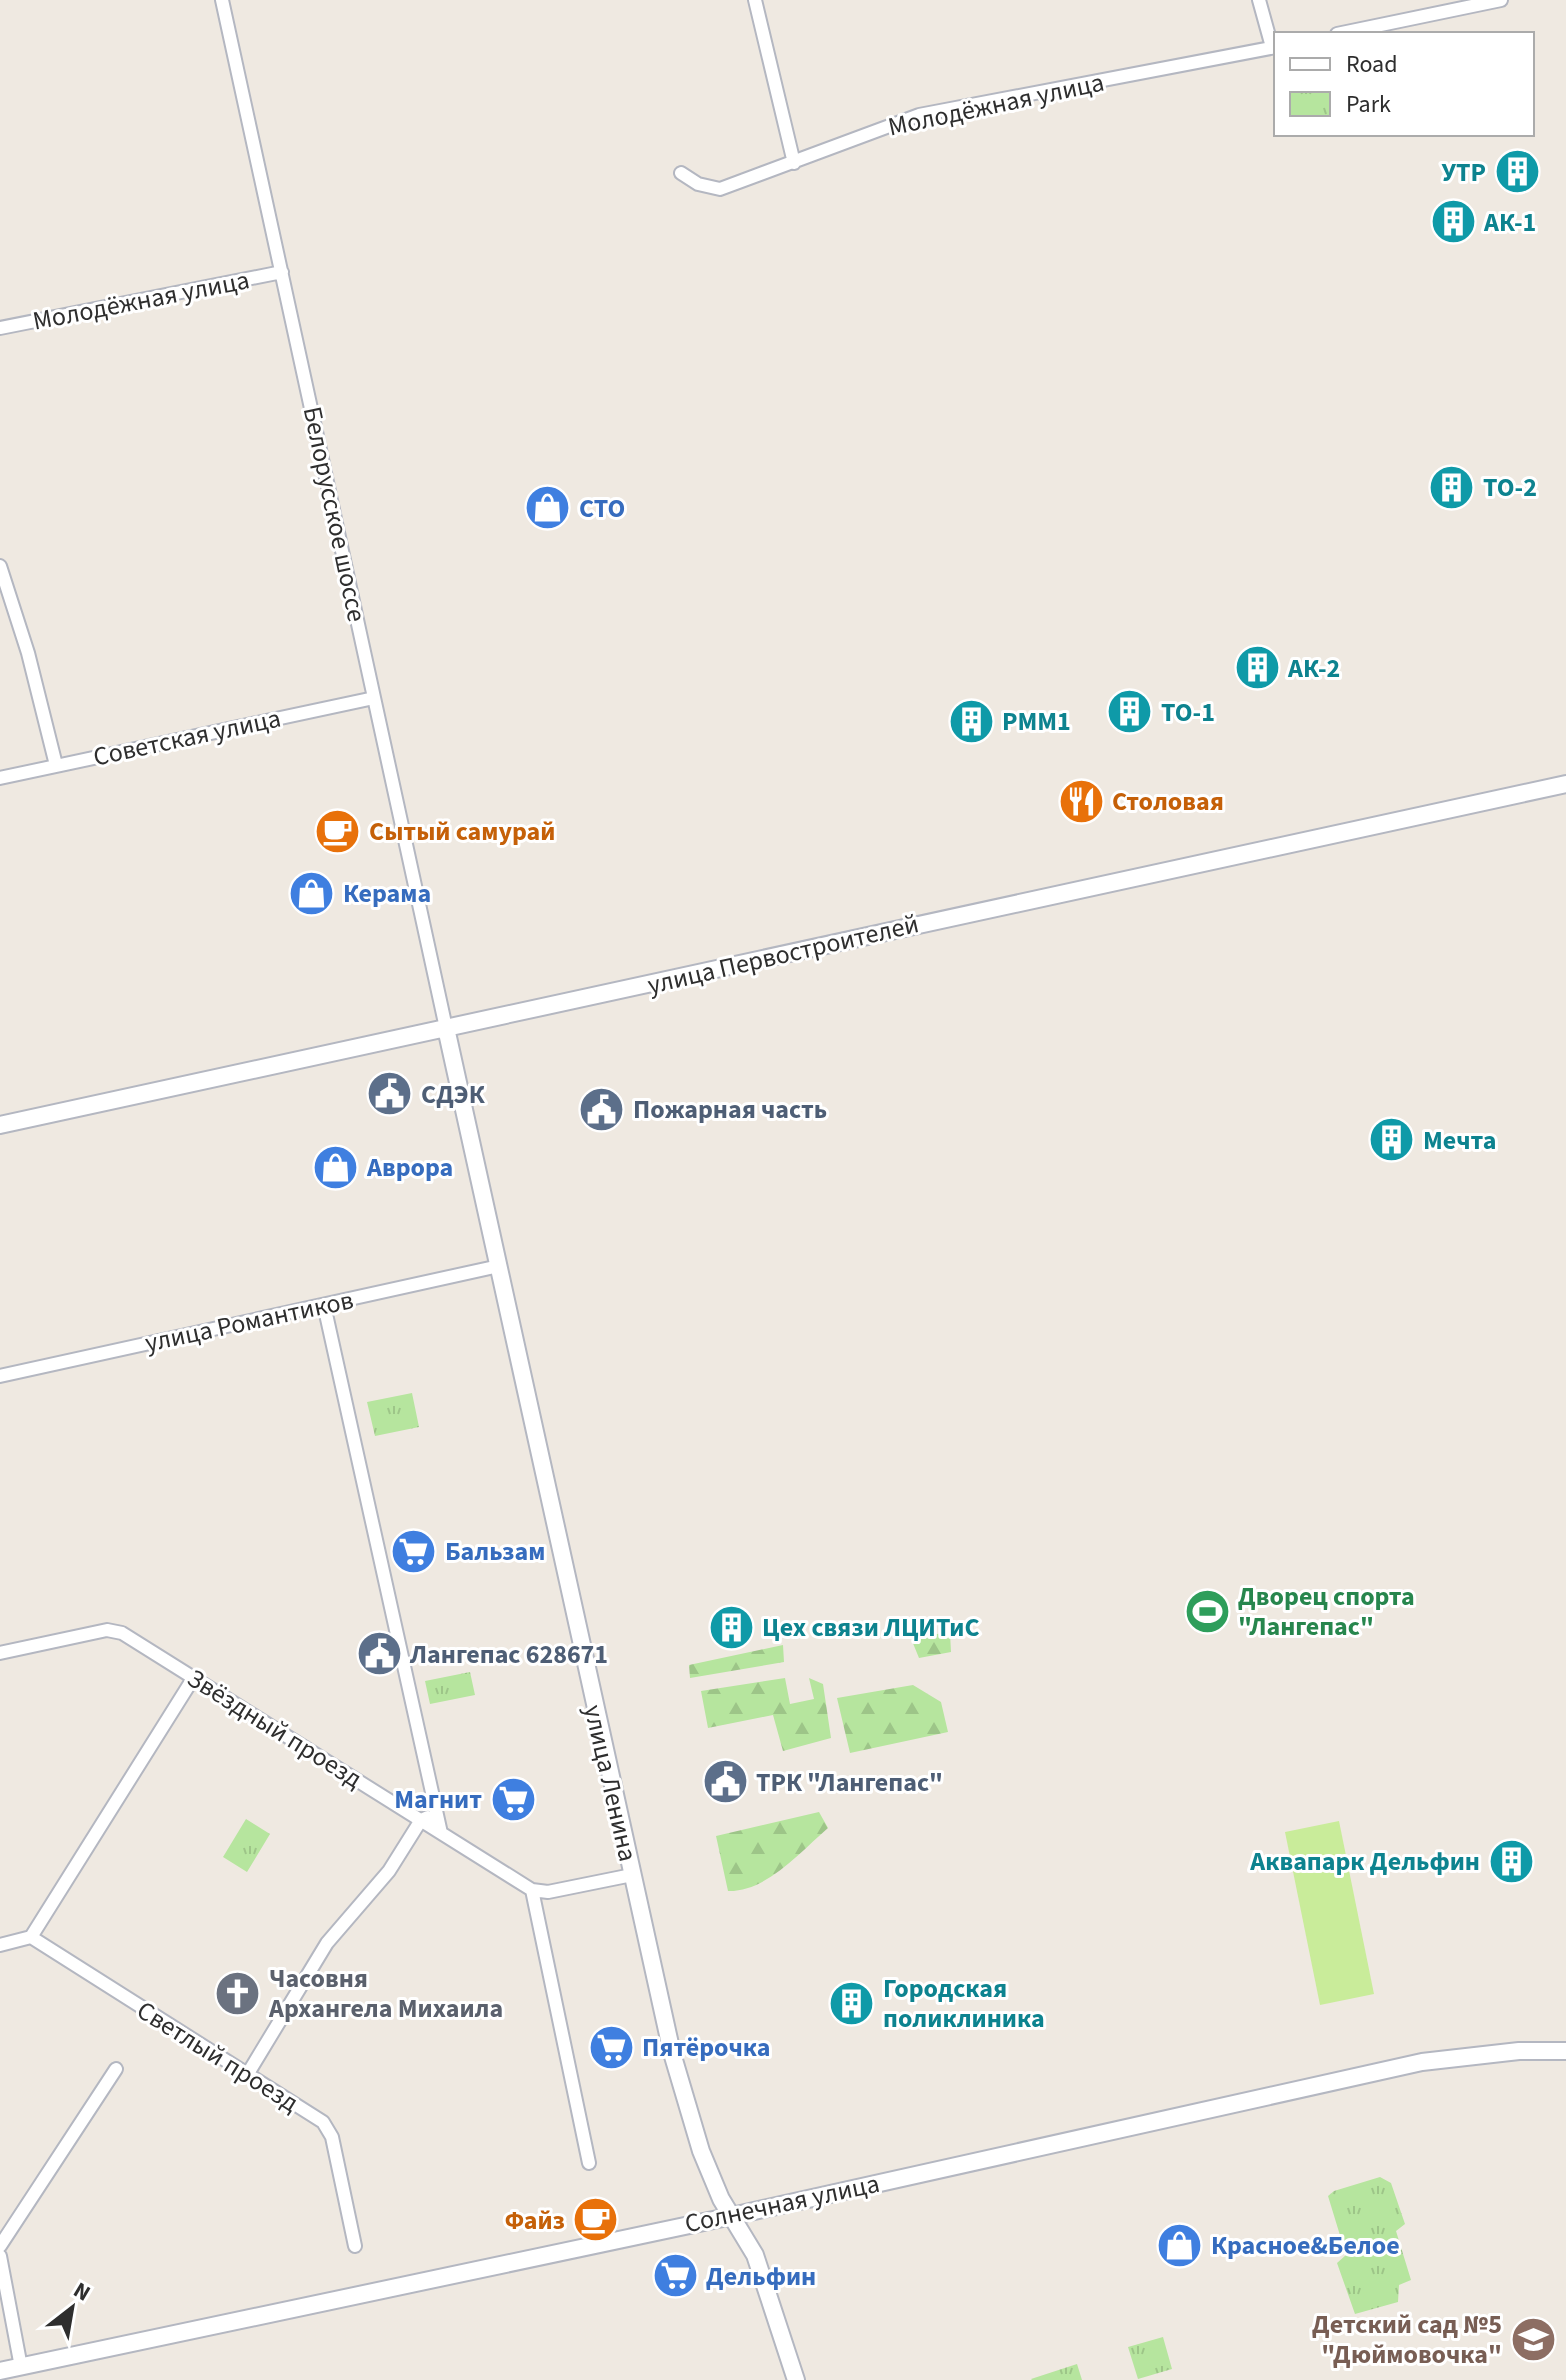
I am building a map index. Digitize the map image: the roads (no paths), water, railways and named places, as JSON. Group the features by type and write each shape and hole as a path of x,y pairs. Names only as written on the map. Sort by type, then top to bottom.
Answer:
{"street":[{"name":"Белорусское шоссе","path":"222,0 446,1028"},
{"path":"755,0 794,163"},
{"path":"1259,0 1274,47"},
{"path":"1347,32 1501,0"},
{"name":"Молодёжная улица","path":"681,173 698,184 720,189 919,115 1274,47"},
{"name":"Молодёжная улица","path":"0,328 282,272"},
{"path":"0,566 28,653 56,765"},
{"name":"Советская улица","path":"0,778 374,698"},
{"name":"улица Первостроителей","path":"0,1125 1566,784"},
{"name":"улица Ленина","path":"446,1028 632,1875 688,2115 713,2183 755,2255 796,2380"},
{"name":"улица Романтиков","path":"0,1376 499,1266"},
{"path":"324,1305 441,1833"},
{"name":"Звёздный проезд","path":"0,1653 107,1630 122,1633 532,1890"},
{"path":"0,1945 31,1937 194,1677"},
{"path":"247,2075 327,1943 389,1871 421,1820 437,1814"},
{"path":"589,2163 532,1890 548,1892 632,1875"},
{"name":"Светлый проезд","path":"31,1937 329,2129 355,2246"},
{"name":"Солнечная улица","path":"0,2371 732,2216 1422,2062 1505,2052 1566,2051"},
{"path":"0,2246 116,2069"},
{"path":"0,2256 21,2367"}],"place":[{"name":"УТР","path":"1517,172"},
{"name":"АК-1","path":"1453,222"},
{"name":"ТО-2","path":"1452,487"},
{"name":"СТО","path":"548,508"},
{"name":"АК-2","path":"1257,668"},
{"name":"ТО-1","path":"1130,712"},
{"name":"РММ1","path":"971,721"},
{"name":"Столовая","path":"1081,801"},
{"name":"Сытый самурай","path":"338,831"},
{"name":"Керама","path":"312,893"},
{"name":"СДЭК","path":"390,1094"},
{"name":"Пожарная часть","path":"602,1109"},
{"name":"Мечта","path":"1392,1140"},
{"name":"Аврора","path":"336,1167"},
{"name":"Бальзам","path":"414,1551"},
{"name":"Дворец спорта \"Лангепас\"","path":"1207,1611"},
{"name":"Цех связи ЛЦИТиС","path":"731,1627"},
{"name":"Лангепас 628671","path":"379,1654"},
{"name":"ТРК \"Лангепас\"","path":"725,1782"},
{"name":"Магнит","path":"513,1799"},
{"name":"Аквапарк Дельфин","path":"1511,1861"},
{"name":"Часовня Архангела Михаила","path":"238,1993"},
{"name":"Городская поликлиника","path":"852,2003"},
{"name":"Пятёрочка","path":"611,2047"},
{"name":"Файз","path":"596,2220"},
{"name":"Красное&Белое","path":"1180,2245"},
{"name":"Дельфин","path":"675,2276"},
{"name":"Детский сад №5 \"Дюймовочка\"","path":"1533,2339"}]}
